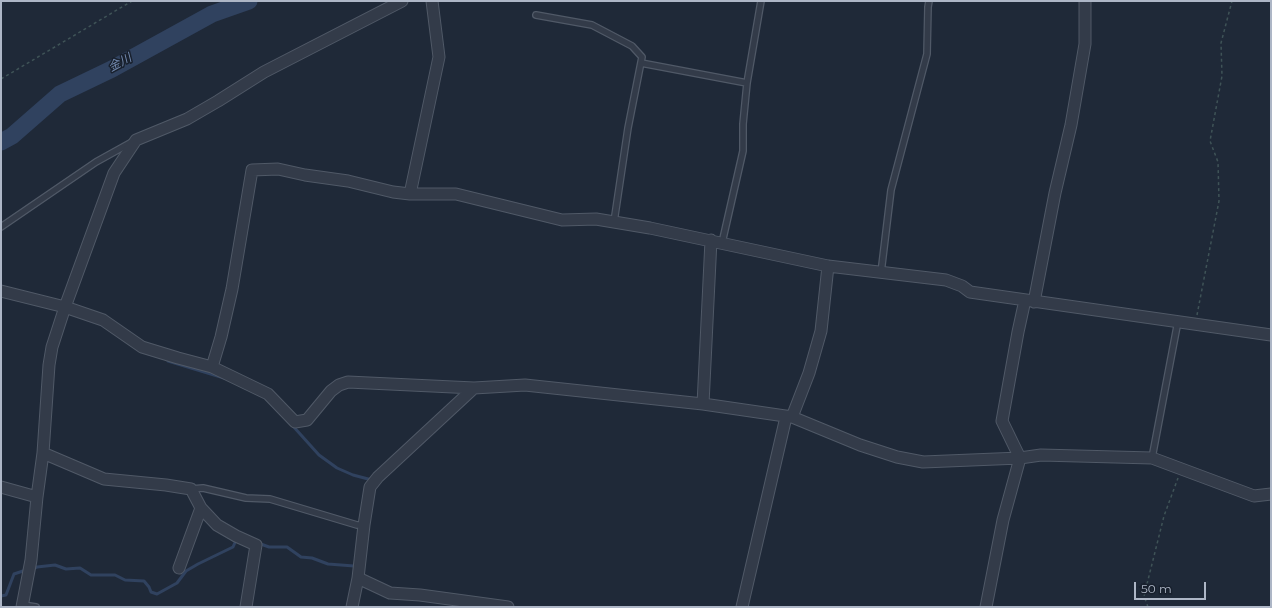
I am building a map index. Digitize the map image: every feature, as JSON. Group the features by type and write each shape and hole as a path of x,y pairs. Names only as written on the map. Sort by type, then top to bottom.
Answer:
{"street":[{"path":"22,606 30,565 43,453 48,365 64,310 114,173 136,140 186,119 264,72 402,1"},
{"path":"410,194 439,57 432,1"},
{"path":"986,607 1003,520 1020,458 1002,421 1018,332 1030,301 1072,125 1085,44 1085,1"},
{"path":"212,367 221,337 232,289 252,170 278,169 305,176 348,181 393,192 410,194 456,194 562,220 596,219 614,222 716,241 828,266 946,280 962,286 970,292 1271,335"},
{"path":"703,404 716,241"},
{"path":"742,607 789,417 809,373 820,331 828,266"},
{"path":"1,291 103,320 142,347 212,367 268,394 294,422 308,420 331,391 339,385 348,382 474,388 525,385 703,404 789,417 860,445 898,457 923,462 1020,458 1041,455 1152,458 1254,496 1271,494"},
{"path":"352,607 358,578 370,487 378,477 474,388"},
{"path":"43,453 104,479 191,489 201,508 217,525 256,545 246,607"},
{"path":"1,487 37,497"},
{"path":"179,568 201,508"},
{"path":"358,578 390,593 420,595 508,607"}],"lane":[{"path":"716,241 743,151 743,124 747,83 762,1"},
{"path":"880,273 891,190 927,54 929,1"},
{"path":"536,15 592,25 632,46 642,56 628,128 614,222"},
{"path":"641,63 747,83"},
{"path":"1,227 96,162 136,140"},
{"path":"1152,458 1178,321"},
{"path":"191,489 203,488 246,498 270,499 364,526"},
{"path":"22,606 36,607"}],"path":[{"path":"1,79 132,1"},
{"path":"1195,324 1219,201 1218,162 1210,141 1222,76 1221,43 1232,1"},
{"path":"1148,607 1144,596 1164,516 1181,468"}],"waterway":[{"name":"金川","path":"1,142 12,136 60,94 112,69 212,14 249,1"},
{"path":"168,361 224,378"},
{"path":"292,425 319,455 337,468 353,475 372,480"},
{"path":"32,569 55,565 66,569 80,568 91,575 115,575 125,580 144,581 151,592 157,594 177,583 186,571 233,547 237,538"},
{"path":"258,543 269,547 287,547 301,557 312,558 328,564 354,566"},
{"path":"1,596 6,595 14,574 26,570"}]}
